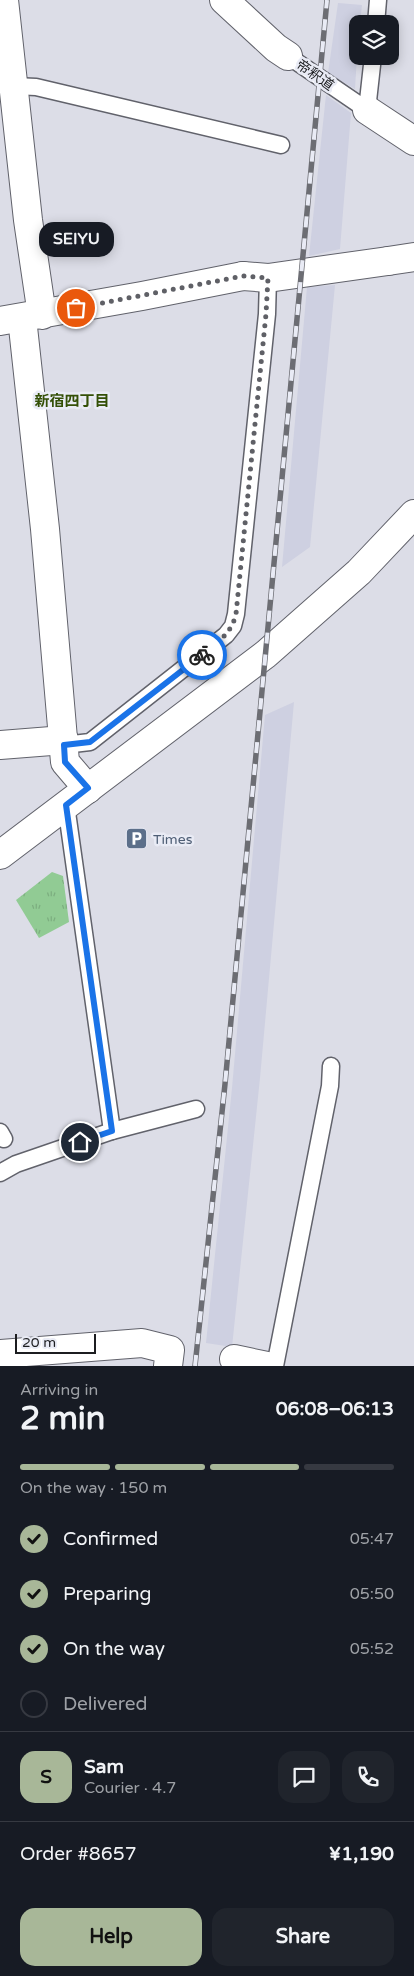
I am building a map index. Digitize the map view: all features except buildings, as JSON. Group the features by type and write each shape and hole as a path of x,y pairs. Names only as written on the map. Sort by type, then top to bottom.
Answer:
{"street":[{"path":"4,0 7,87 28,220 21,318 45,529 65,762 88,788"},
{"name":"帝釈道","path":"224,0 276,48 288,56"},
{"name":"帝釈道","path":"367,110 414,141"},
{"path":"21,318 255,277 414,257"},
{"path":"0,855 266,654 359,572 414,514"},
{"path":"0,745 64,742"},
{"path":"0,1354 142,1343 170,1350 168,1366"},
{"path":"234,1360 267,1366"}],"lane":[{"path":"377,15 378,0"},
{"name":"帝釈道","path":"288,56 367,110"},
{"path":"367,110 372,65"},
{"path":"7,87 36,87 281,145"},
{"path":"64,742 90,742 192,663 226,635 233,626 238,595 266,324 255,277"},
{"path":"66,805 112,1131"},
{"path":"275,1366 330,1086 331,1066"},
{"path":"0,1173 16,1164 112,1131 196,1108"}],"shaded area":[{"path":"338,3 362,5 361,15 349,15 349,65 356,65 355,89 328,73"},
{"path":"326,95 351,113 340,249 309,256"},
{"path":"335,285 310,547 282,567 307,287"},
{"path":"294,702 260,1078 232,1347 206,1343 232,1088 265,715"}],"green space":[{"path":"52,872 63,876 69,922 39,938 16,900"}],"railway":[{"path":"195,1366 225,1084 327,0"}],"way so far":[{"path":"76,308 243,276 268,278 236,614 233,626 226,635 202,655"}],"place":[{"name":"SEIYU","path":"76,308"},
{"name":"Times","path":"137,839"}],"district":[{"name":"新宿四丁目","path":"72,401"}],"route":[{"path":"80,1142 112,1131 66,805 88,788 65,762 64,745 90,742 202,655"}]}
